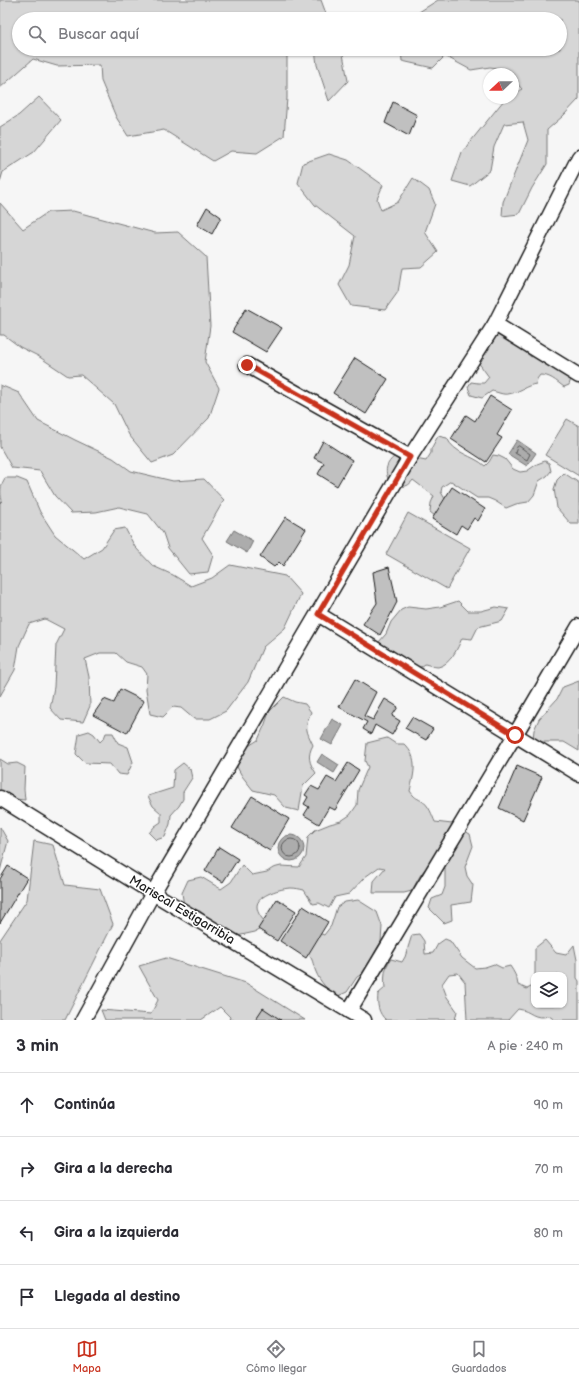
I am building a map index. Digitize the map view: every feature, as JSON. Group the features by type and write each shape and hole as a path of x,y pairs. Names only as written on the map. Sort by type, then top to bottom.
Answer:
{"street":[{"path":"83,1020 153,892 410,457 495,324 579,157"},
{"path":"495,324 579,376"},
{"path":"247,365 410,457"},
{"path":"318,614 579,774"},
{"path":"349,1011 579,626"},
{"name":"Mariscal Estigarribia","path":"0,798 364,1020"}],"shaded area":[{"path":"0,0 321,0 325,12 12,12 12,56 287,56 287,98 284,136 257,153 231,151 213,161 164,130 128,136 116,117 101,81 100,65 57,66 33,59 0,88"},
{"path":"438,0 579,0 579,99 547,130 547,164 532,188 519,214 502,216 503,202 528,140 523,122 504,124 494,147 490,170 470,186 452,181 462,152 501,104 519,104 519,91 522,89 519,86 519,68 490,67 471,70 445,56 567,56 567,12 419,12"},
{"path":"316,56 343,56 348,81 329,101 317,65"},
{"path":"402,56 445,56 433,68 402,61"},
{"path":"39,97 61,120 34,152 3,172 0,182 0,127 19,115"},
{"path":"329,154 348,160 383,185 377,199 381,210 398,202 413,178 429,190 435,204 425,232 438,252 421,267 402,268 398,292 385,310 351,306 339,285 349,265 355,236 315,205 298,183 303,163"},
{"path":"0,203 23,229 48,212 73,211 155,233 178,232 206,257 210,326 205,362 219,388 209,418 173,455 152,463 129,435 114,404 81,375 68,376 38,356 20,347 4,335 0,335"},
{"path":"499,335 510,338 531,357 535,355 572,376 569,385 564,387 550,377 540,375 536,384 519,391 504,394 492,391 482,398 471,395 468,387 471,382 484,383 489,377 478,362 488,350 493,338"},
{"path":"0,385 19,393 38,421 113,458 131,471 173,481 204,479 224,500 202,538 213,555 208,572 189,574 168,548 163,533 148,514 119,507 96,512 71,513 55,496 40,471 12,468 0,447"},
{"path":"567,419 579,426 579,476 545,455"},
{"path":"438,436 447,438 454,448 485,466 493,455 505,459 513,469 520,472 527,471 537,464 545,461 549,463 551,471 547,476 539,481 534,495 528,502 516,504 506,508 488,498 477,498 451,481 442,487 441,492 449,506 440,520 430,512 431,503 434,496 413,480 406,486 390,484 386,471 388,465 396,455 426,461"},
{"path":"564,473 579,483 579,524 571,524 557,508 554,489 557,480"},
{"path":"5,478 17,478 27,482 40,512 55,535 84,559 102,548 114,530 125,528 135,547 153,566 173,575 191,586 212,578 230,565 285,576 301,594 285,628 263,647 248,682 226,711 210,719 194,719 181,708 173,707 163,717 150,714 146,689 147,674 142,667 126,662 116,653 100,653 85,659 89,677 90,706 83,722 61,720 50,708 54,687 56,645 64,629 45,619 29,624 19,646 15,670 0,696 0,503 2,501 1,486"},
{"path":"408,513 470,548 447,589 386,554"},
{"path":"458,601 468,611 481,611 496,607 509,609 502,621 478,627 472,639 462,638 450,660 442,666 438,667 425,664 421,667 408,665 378,643 386,634 391,622 401,610 408,607 426,609 440,607"},
{"path":"579,681 579,751 564,742 543,742 533,739 534,730 539,719 557,699 563,687"},
{"path":"284,697 295,702 305,704 311,712 307,722 307,729 313,745 309,756 316,773 303,786 299,811 286,808 274,795 253,790 237,767 243,752 247,747 258,740 269,712"},
{"path":"89,731 94,734 100,742 106,733 113,733 118,743 128,747 133,762 127,775 118,774 110,764 85,763 76,754 79,734"},
{"path":"387,738 396,744 404,744 409,749 414,760 414,772 410,791 415,797 427,805 435,822 452,824 470,834 473,846 465,867 467,876 473,885 471,902 451,905 452,920 444,923 429,908 432,899 442,895 445,887 445,868 434,863 423,871 412,891 404,893 373,893 374,881 385,868 379,867 365,877 349,894 335,897 329,908 319,903 313,904 304,890 291,888 282,889 265,895 258,902 257,909 262,919 268,925 255,932 232,937 200,911 184,906 182,893 188,880 201,877 221,889 231,882 242,865 252,875 267,872 273,868 281,866 299,867 306,857 308,837 315,830 341,821 350,815 357,805 358,790 368,767 365,761 367,743"},
{"path":"0,759 8,764 17,763 25,767 25,800 0,797"},
{"path":"183,763 190,769 192,778 183,792 183,799 171,815 170,824 165,837 156,840 149,833 161,822 161,813 153,806 148,796 173,788 174,770"},
{"path":"0,827 8,841 0,871"},
{"path":"34,841 53,845 65,885 100,889 113,924 65,1020 0,1020 0,940 27,900"},
{"path":"358,900 377,912 382,926 381,942 367,971 357,977 347,992 338,996 331,992 322,983 316,972 312,959 306,952 316,932 324,935 331,926 337,907 345,902"},
{"path":"419,934 424,941 425,954 433,953 438,944 445,939 450,941 462,958 475,968 494,964 502,968 510,966 518,985 527,989 531,987 531,1008 567,1008 567,972 535,972 535,948 545,940 556,953 566,955 574,945 577,960 577,978 579,981 579,1020 555,1020 549,1016 539,1017 518,1009 508,1020 467,1020 465,982 458,973 449,974 442,984 447,997 457,1011 455,1020 386,1020 383,1017 378,1005 378,994 385,988 386,969 391,959 402,962 412,935"},
{"path":"166,958 246,983 305,1020 229,1020 230,1017 220,1007 201,1020 105,1020 101,1010 151,1014 158,1000 139,966"}],"water":[{"path":"517,440 536,453 527,466 508,454"},
{"path":"234,530 253,541 247,553 227,541"},
{"path":"332,719 343,725 332,745 321,739"},
{"path":"322,754 339,765 334,773 317,762"},
{"path":"291,835 300,839 304,848 300,857 291,861 282,857 278,848 282,839"}],"building":[{"path":"393,102 417,115 409,136 385,123"},
{"path":"207,207 221,217 212,234 197,225"},
{"path":"246,308 282,328 266,352 232,332"},
{"path":"355,358 388,379 366,414 333,393"},
{"path":"490,396 512,410 497,435 502,438 486,462 451,439 466,415 475,421"},
{"path":"323,441 352,460 337,486 318,474 324,463 314,458"},
{"path":"452,487 485,509 478,521 474,518 467,529 461,525 456,534 432,519"},
{"path":"286,517 306,529 283,566 279,562 274,567 260,557"},
{"path":"389,567 397,602 380,635 363,624 377,603 373,572"},
{"path":"355,679 376,692 364,716 373,720 385,699 398,707 392,716 400,721 392,735 375,725 371,734 363,729 367,722 339,707"},
{"path":"120,689 144,701 127,733 93,715 104,699 114,703"},
{"path":"412,717 433,729 426,740 405,728"},
{"path":"348,763 359,770 335,810 329,807 319,824 304,815 309,807 304,804 308,797 305,795 311,786 319,790 327,777 336,782"},
{"path":"517,766 542,777 523,820 499,808"},
{"path":"252,796 289,819 270,851 232,828"},
{"path":"219,847 238,859 223,882 205,871"},
{"path":"8,866 27,878 0,923 0,879"},
{"path":"277,899 296,911 277,941 258,929"},
{"path":"303,906 328,922 306,958 280,941"},
{"path":"263,1008 281,1020 255,1020"}],"route":[{"path":"247,365 410,457 318,614 515,735"}]}
